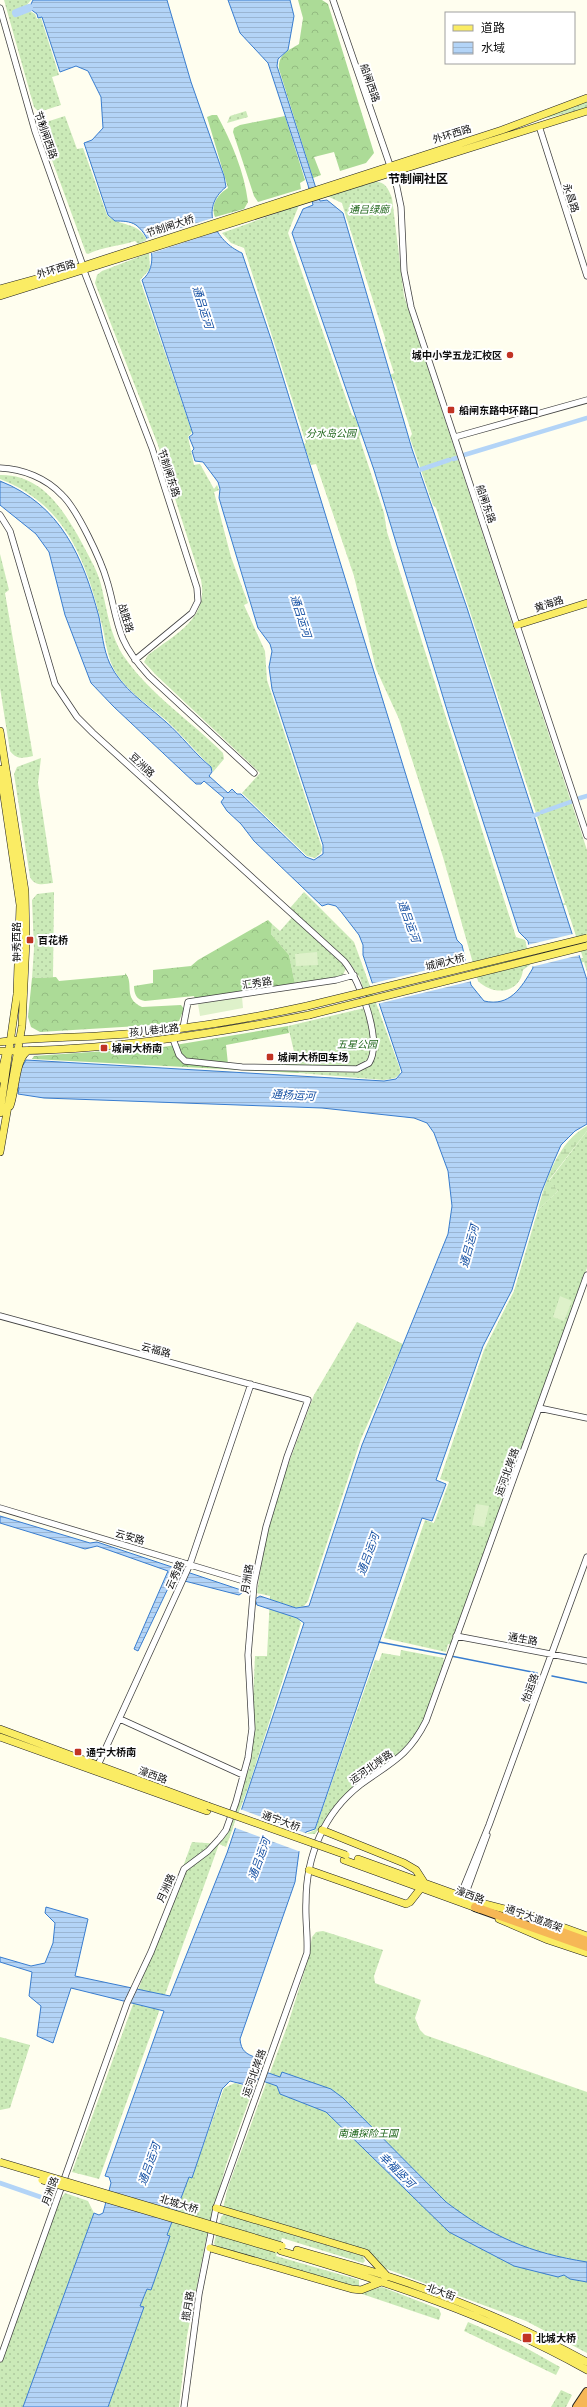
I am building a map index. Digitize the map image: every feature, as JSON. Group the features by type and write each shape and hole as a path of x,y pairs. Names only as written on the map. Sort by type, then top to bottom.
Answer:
{"highway":[{"name":"通宁大道高架","path":"476,1905 587,1941"},
{"name":"通宁大道高架","path":"476,1905 587,1947"},
{"path":"582,2405 587,2392"}],"main road":[{"name":"外环西路","path":"323,190 388,165 502,130 587,98"},
{"name":"外环西路","path":"323,190 392,172 587,111"},
{"name":"节制闸大桥","path":"118,256 323,190"},
{"name":"外环西路","path":"0,296 118,256"},
{"name":"外环西路","path":"0,290 84,268"},
{"name":"黄海路","path":"517,625 587,603"},
{"name":"钟秀西路","path":"0,731 25,891 25,991 19,1039 9,1048"},
{"name":"钟秀西路","path":"0,769 20,905 17,994 9,1048 10,1087 0,1152"},
{"name":"城闸大桥","path":"307,1006 587,938"},
{"name":"城闸大桥","path":"309,1015 587,946"},
{"name":"孩儿巷北路","path":"9,1048 19,1039 112,1035 183,1028 307,1006"},
{"name":"孩儿巷北路","path":"0,1042 9,1048 32,1050 173,1039 245,1028 309,1015"},
{"path":"9,1048 10,1066"},
{"path":"0,1079 10,1066 32,1050"},
{"name":"钟秀西路","path":"0,1113 10,1087"},
{"name":"濠西路","path":"0,1729 208,1808"},
{"name":"濠西路","path":"0,1737 208,1808"},
{"name":"通宁大桥","path":"208,1808 345,1858"},
{"path":"309,1870 406,1904 410,1902 423,1886 416,1870 404,1863 322,1830"},
{"name":"濠西路","path":"345,1858 476,1905 532,1916 587,1936"},
{"name":"濠西路","path":"423,1886 462,1897 521,1929 587,1953"},
{"name":"北城大桥","path":"0,2162 281,2248"},
{"name":"北城大桥","path":"0,2167 281,2248"},
{"path":"210,2248 357,2290 366,2289 386,2279 374,2260 360,2251 216,2208"},
{"name":"北大街","path":"281,2248 386,2279 478,2309 529,2331 587,2362"},
{"path":"357,2290 364,2286 365,2280 361,2272 368,2267 369,2262 368,2257 360,2251"},
{"name":"北大街","path":"386,2279 539,2344 587,2370"},
{"path":"573,2407 587,2392"}],"street":[{"name":"船闸西路","path":"333,0 388,165 392,172"},
{"name":"节制闸西路","path":"0,8 35,131 84,268"},
{"name":"永昌路","path":"539,126 587,276"},
{"name":"船闸东路","path":"392,172 401,207 404,271 411,307 587,836"},
{"name":"节制闸东路","path":"84,268 152,448 197,588 198,601 192,613 135,660"},
{"path":"455,437 587,400"},
{"name":"战胜路","path":"0,468 26,472 40,478 64,496 103,567 116,620 123,640 135,660 149,676 254,773"},
{"name":"豆洲路","path":"0,515 10,531 56,684 77,717 338,956 354,975"},
{"path":"173,1039 182,1058 192,1063 331,1069 361,1068 369,1063 375,1048 366,1008 354,975"},
{"name":"汇秀路","path":"183,1028 188,1002 336,980 354,975"},
{"name":"运河北岸路","path":"216,2208 307,1953 308,1934 306,1883 311,1857 322,1830 331,1814 348,1794 401,1757 411,1746 426,1721 587,1276"},
{"name":"云福路","path":"0,1316 308,1400"},
{"name":"云秀路","path":"98,1765 190,1564 251,1384"},
{"name":"月洲路","path":"0,2359 135,1984 151,1952 184,1869 208,1851 226,1830 243,1776 252,1729 248,1655 254,1584 266,1526 287,1457 308,1400"},
{"path":"539,1408 587,1418"},
{"name":"云安路","path":"0,1508 254,1584"},
{"name":"怡运路","path":"462,1897 485,1843 489,1825 587,1557"},
{"name":"通生路","path":"456,1636 587,1661"},
{"path":"120,1719 243,1776"},
{"name":"揽月路","path":"184,2407 199,2294 210,2248 216,2208"}],"green space":[{"path":"4,0 31,0 26,6 14,12 14,14 30,11 35,14 37,19 41,18 59,75 52,77 61,105 39,112 34,107"},
{"path":"298,0 322,0 328,4 374,153 366,163 340,171 334,152 314,157 321,175 313,178 279,69 282,56 299,44 303,18"},
{"path":"587,102 587,108 547,118 548,116"},
{"path":"246,111 248,117 227,123 230,116"},
{"path":"217,115 228,136 244,179 248,202 244,209 215,217 214,204 221,193 228,188 207,117"},
{"path":"65,116 77,149 83,148 107,215 117,222 138,229 147,240 138,244 135,241 88,254 86,253 41,130 43,123"},
{"path":"285,116 305,180 300,183 301,189 258,202 254,196 233,132 234,128 240,125"},
{"name":"通吕绿廊","path":"375,181 386,186 392,198 404,296 587,850 587,972 584,962 577,964 579,959 583,958 566,905 558,905 565,903 550,859 542,862 544,858 550,856 436,508 433,505 410,438 412,434 395,382 390,375 394,373 384,342 386,341 342,203 327,196"},
{"name":"分水岛公园","path":"299,205 288,233 352,415 355,417 361,434 359,437 384,513 387,532 516,937 525,940 531,964 523,970 521,978 517,984 505,990 491,989 478,981 443,857 399,719 376,669 354,576 316,464 311,465 304,444 306,443 244,248 231,243 222,233"},
{"path":"149,253 150,269 140,280 192,432 188,437 194,465 200,464 214,489 217,485 219,490 214,492 231,557 248,603 244,605 265,651 267,680 322,848 321,853 315,858 307,856 242,793 260,773 144,662 148,655 188,624 200,605 202,594 201,580 158,445 95,283 97,275 102,271"},
{"path":"0,475 15,476 29,481 51,497 60,508 76,532 100,581 115,640 125,658 135,671 159,696 223,753 224,759 213,772 211,767 179,732 133,693 121,680 113,667 108,654 101,621 88,576 69,536 56,518 41,503 22,490 0,479"},
{"path":"0,554 9,590 5,593 33,756 20,758 15,756 10,751 0,688"},
{"path":"41,758 38,783 53,883 37,884 30,877 14,774 17,767"},
{"path":"54,892 53,977 32,978 34,949 32,900 37,894"},
{"name":"五星公园","path":"304,892 354,942 400,1069 400,1074 395,1078 384,1080 299,1073 288,1026 369,1007 360,978 349,962 342,977 295,984 289,955 271,934 272,924 280,931 295,914 290,908"},
{"path":"268,920 272,924 271,934 289,955 295,984 195,999 194,996 145,1001 136,996 134,986 153,983 153,970 191,966 198,960"},
{"path":"317,952 318,965 296,966 295,954"},
{"path":"125,973 129,981 130,995 136,1003 142,1007 181,1005 184,1009 179,1021 155,1025 40,1032 31,1027 28,1017 32,978 56,977 59,981 125,975"},
{"path":"242,997 243,1008 200,1016 198,1004"},
{"path":"288,1026 289,1033 226,1045 228,1064 297,1064 299,1073 32,1059 34,1056 163,1047"},
{"path":"587,1126 587,1131 549,1180 558,1191 538,1210 549,1174 561,1151 577,1133"},
{"path":"587,1131 587,1268 451,1645 448,1644 446,1652 384,1638 425,1520 434,1523 449,1482 440,1479 484,1350 514,1291 538,1210 558,1191 549,1181"},
{"path":"560,1296 572,1301 564,1321 553,1317"},
{"path":"357,1322 403,1344 361,1439 308,1601 304,1606 299,1607 297,1616 301,1623 249,1785 226,1847 219,1844 228,1830 250,1767 255,1656 267,1656 270,1596 257,1593 268,1519 314,1395"},
{"path":"476,1504 489,1506 484,1527 472,1525"},
{"path":"401,1650 444,1658 443,1660 445,1661 424,1721 405,1750 348,1792 337,1803 315,1834 306,1834 315,1830 375,1660 379,1661 382,1653 400,1656"},
{"path":"192,1842 219,1844 99,2179 72,2172"},
{"name":"南通探险王国","path":"323,1931 383,1950 374,1976 375,1983 421,2000 415,2018 420,2030 425,2035 587,2092 587,2353 526,2321 384,2268 370,2253 223,2208 228,2187 288,2024 307,1963 312,1937 316,1932"},
{"path":"0,2037 30,2045 10,2108 0,2110"},
{"path":"235,2083 253,2089 226,2165 207,2235 187,2336 179,2407 108,2407 143,2308 140,2306 147,2289 150,2290 170,2236 167,2235 189,2177 192,2177 224,2088"},
{"path":"65,2193 88,2201 94,2213 23,2407 0,2407 0,2359 54,2208"},
{"path":"224,2214 363,2256 365,2261 363,2263 282,2238 276,2256 359,2280 359,2286 357,2287 216,2247 214,2243 221,2217"},
{"path":"382,2287 439,2309 441,2314 439,2320 359,2293"},
{"path":"468,2322 519,2344 560,2367 556,2375 464,2331"},
{"path":"561,2390 572,2395 566,2407 551,2407"}],"water":[{"path":"33,0 167,0 191,82 224,176 226,187 218,195 213,204 212,214 214,223 224,241 232,248 242,253 272,342 457,940 462,945 471,985 484,1001 501,1001 514,994 519,989 533,968 528,941 519,932 450,720 374,470 292,233 303,209 313,205 308,185 268,63 240,33 228,0 290,0 294,16 288,50 278,59 277,66 320,201 327,200 343,213 412,449 467,608 587,980 587,1124 575,1131 561,1145 541,1193 512,1290 483,1346 436,1480 446,1484 432,1521 422,1518 315,1829 306,1832 299,1852 295,1882 240,2039 245,2052 257,2058 260,2070 280,2077 282,2072 331,2089 343,2098 446,2202 479,2225 512,2242 529,2248 547,2254 587,2262 587,2282 570,2279 564,2275 558,2277 514,2266 449,2232 326,2112 280,2094 277,2086 257,2079 246,2085 230,2081 222,2089 192,2178 189,2177 167,2235 170,2236 151,2290 147,2289 140,2306 144,2307 108,2407 23,2407 94,2213 99,2215 103,2213 111,2183 109,2177 105,2176 164,2011 71,1988 53,2043 37,2036 41,2006 29,1996 32,1972 0,1962 0,1957 31,1966 45,1963 53,1943 55,1923 45,1913 46,1907 88,1919 75,1976 170,1996 227,1853 304,1623 297,1618 257,1605 255,1599 260,1596 296,1608 309,1606 362,1445 448,1234 452,1206 448,1171 434,1133 427,1123 414,1118 322,1108 44,1098 18,1094 19,1088 0,1085 0,1064 22,1067 26,1060 384,1081 396,1079 402,1072 363,955 363,945 359,935 336,906 328,904 322,906 254,841 241,824 227,811 221,802 224,798 204,781 201,784 196,784 114,707 91,683 65,615 49,552 36,534 0,505 0,481 21,491 39,504 54,519 66,536 77,554 93,595 99,617 104,646 110,664 127,688 172,727 211,767 212,772 209,776 228,793 232,789 237,794 241,794 306,857 314,860 323,854 323,845 272,689 269,667 272,651 270,644 258,628 219,498 220,489 218,482 203,462 195,461 192,451 194,449 189,437 193,434 142,280 150,268 152,260 149,244 142,230 136,225 129,222 115,221 108,215 84,143 92,140 103,128 101,97 88,71 76,66 60,72 42,17 38,18 37,14 29,8"},
{"path":"0,1516 90,1543 97,1542 241,1590 242,1593 239,1595 173,1578 138,1651 134,1649 168,1571 97,1546 85,1549 0,1523"}],"pier":[{"path":"216,217 219,231 149,254 146,239"},
{"path":"573,934 580,955 531,967 527,945"},
{"path":"468,960 472,981 377,1004 370,984"},
{"path":"240,1809 308,1834 301,1852 233,1827"}],"waterway":[{"path":"16,13 29,8"},
{"path":"464,455 587,418"},
{"path":"453,459 457,458"},
{"path":"419,470 449,460"},
{"path":"580,798 587,796"},
{"path":"542,812 573,801"},
{"path":"533,816 538,814"},
{"path":"379,1642 448,1655"},
{"path":"451,1656 537,1673"},
{"path":"552,1676 587,1683"},
{"path":"0,2183 52,2201"}],"place":[{"name":"城中小学五龙汇校区","path":"510,355"},
{"name":"船闸东路中环路口","path":"451,410"},
{"name":"百花桥","path":"30,940"},
{"name":"城闸大桥南","path":"104,1048"},
{"name":"城闸大桥回车场","path":"270,1057"},
{"name":"通宁大桥南","path":"78,1752"},
{"name":"北城大桥","path":"527,2338"}],"district":[{"name":"节制闸社区","path":"418,179"}],"water label":[{"name":"通吕运河","path":"203,307"},
{"name":"通吕运河","path":"301,616"},
{"name":"通吕运河","path":"409,921"},
{"name":"通扬运河","path":"293,1095"},
{"name":"通吕运河","path":"469,1246"},
{"name":"通吕运河","path":"368,1554"},
{"name":"通吕运河","path":"259,1859"},
{"name":"通吕运河","path":"149,2164"},
{"name":"幸福竖河","path":"397,2170"}]}
